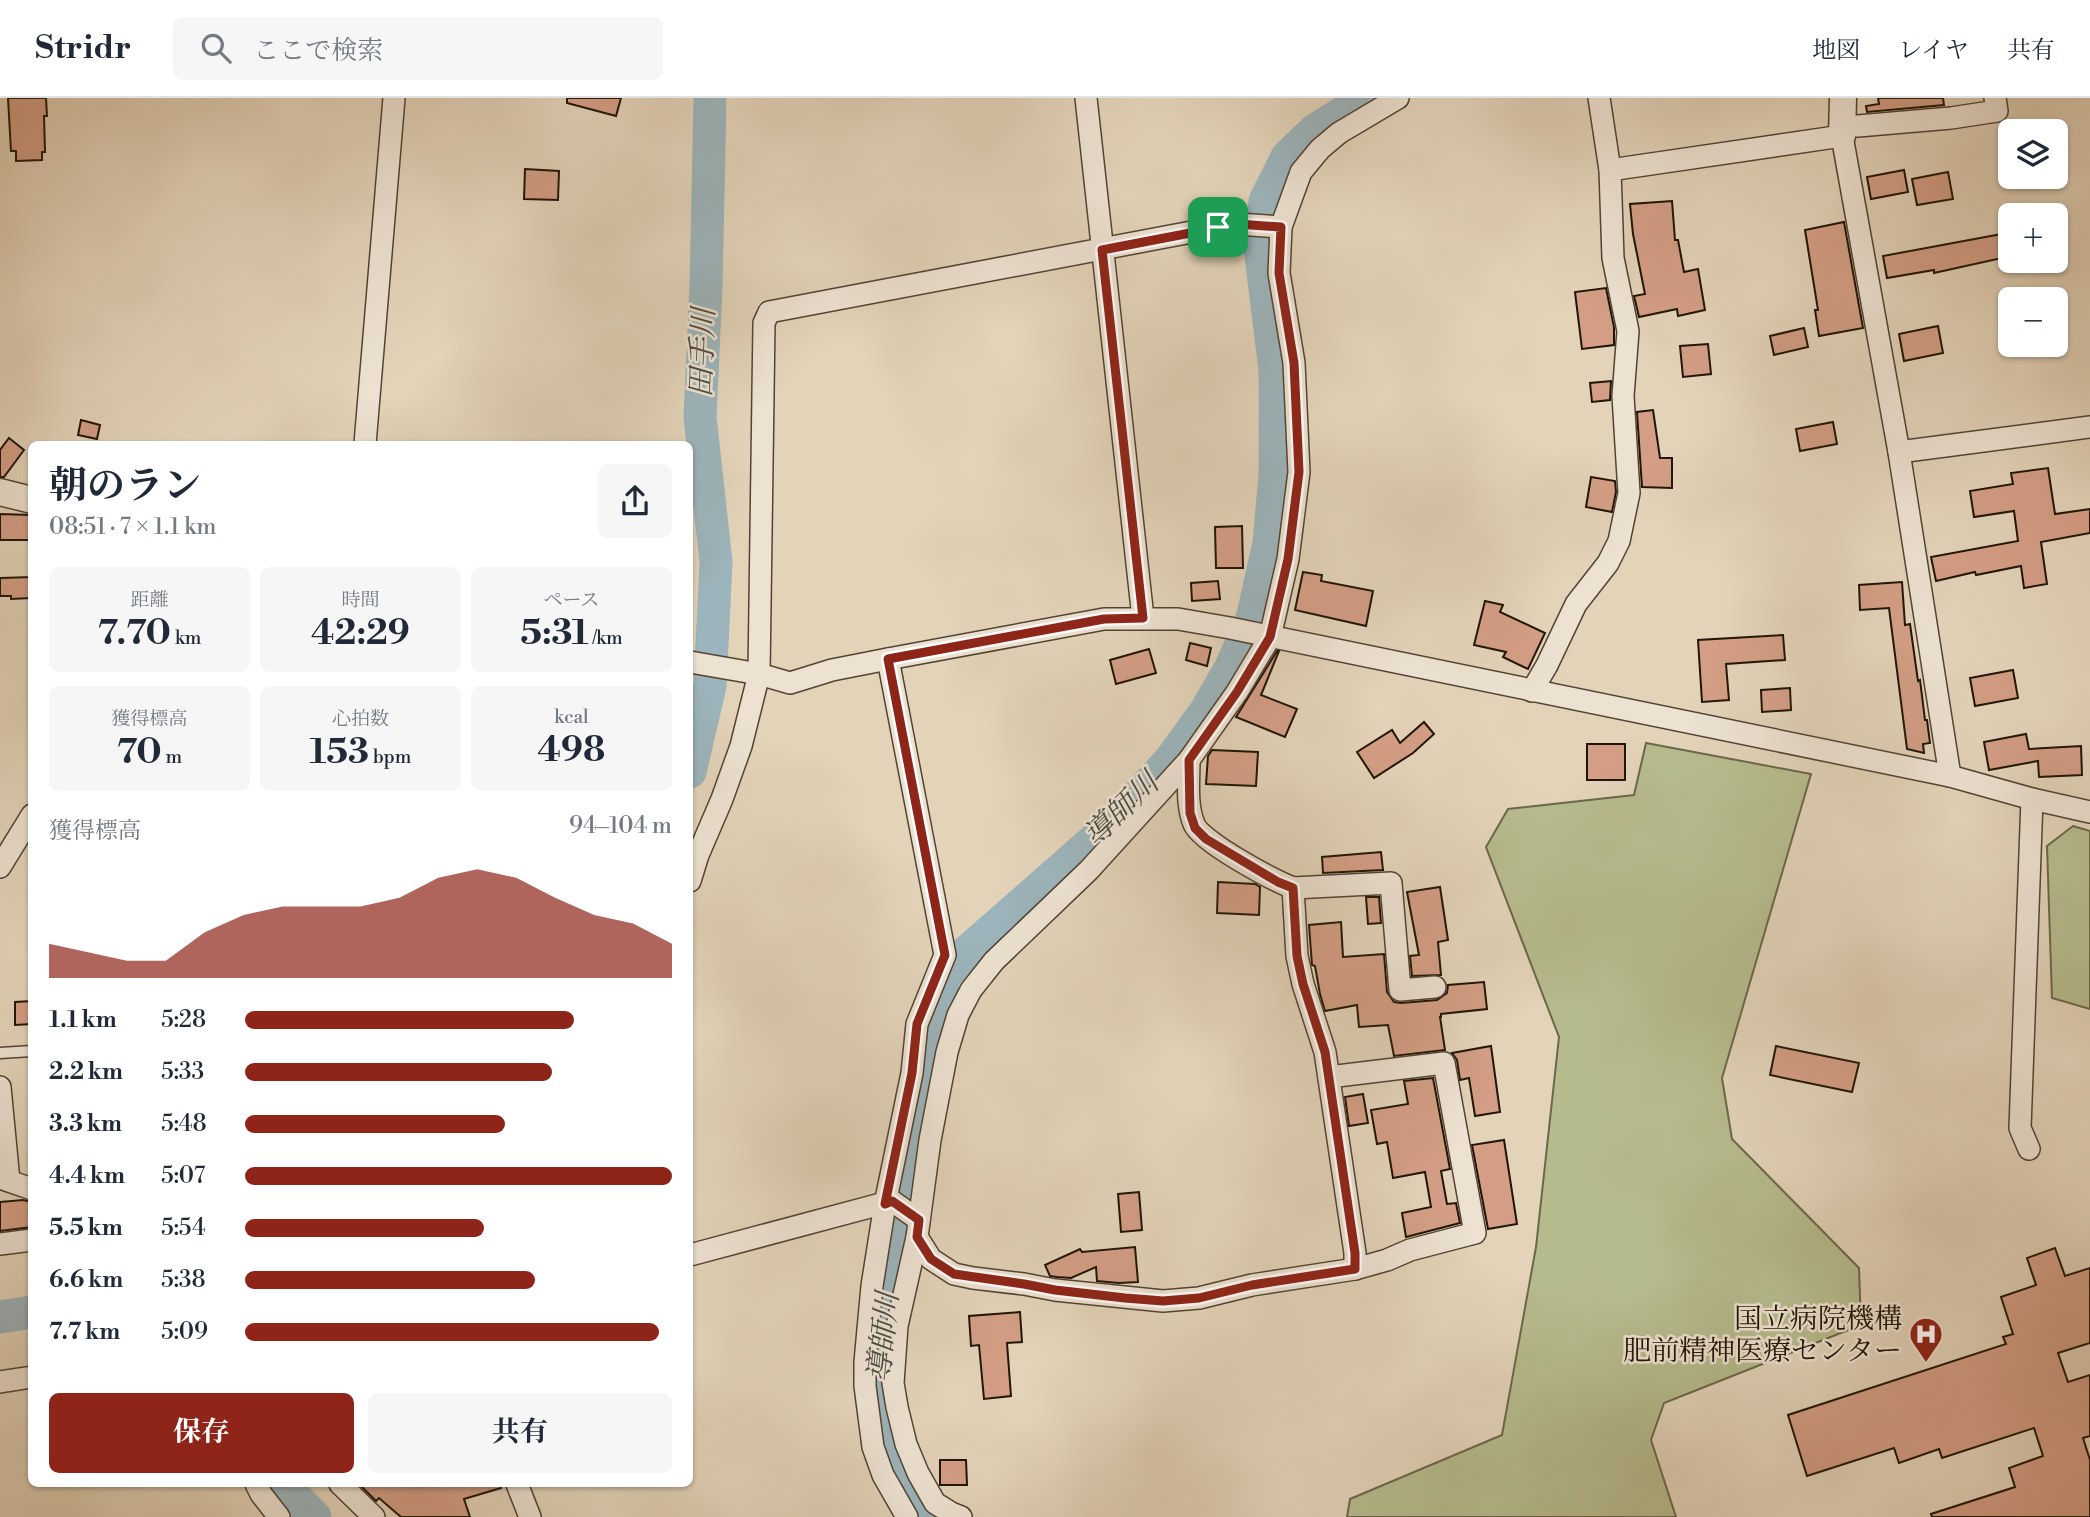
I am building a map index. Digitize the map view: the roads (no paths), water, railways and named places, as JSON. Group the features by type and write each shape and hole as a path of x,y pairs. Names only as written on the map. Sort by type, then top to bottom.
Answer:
{"street":[{"path":"365,441 394,98"},
{"path":"1086,98 1143,618"},
{"path":"961,1517 935,1503 918,1474 906,1444 894,1383 897,1326 918,1228 930,1140 947,1052 958,1015 971,990 994,961 1089,870 1189,760 1237,692 1270,637 1288,559 1299,472 1294,363 1279,273 1281,227 1301,172 1320,149 1339,132 1398,98"},
{"path":"1532,691 1576,604 1608,563 1619,541 1629,493 1623,396 1628,331 1613,258 1610,170 1599,98"},
{"path":"1843,98 1842,130 1899,453 1950,776"},
{"path":"1610,170 1858,126 1997,111 1996,98"},
{"path":"693,872 741,746 759,674 764,323 769,312 1237,224 1281,227"},
{"path":"1899,453 2090,427"},
{"path":"0,492 28,499"},
{"path":"693,663 790,682 832,670 1104,619 1178,619 1950,776 2090,812"},
{"path":"888,659 945,955 917,1024 912,1073 872,1286 866,1352 865,1386 873,1447 883,1475 905,1515"},
{"path":"1189,760 1190,813 1195,828 1206,839 1278,882 1293,888 1391,883 1400,990 1435,988"},
{"path":"2029,1149 2020,1128 2032,799"},
{"path":"0,867 28,822"},
{"path":"1293,888 1297,956 1325,1052 1355,1253 1355,1269"},
{"path":"888,1203 918,1228 931,1259 954,1274 1055,1290 1163,1301 1199,1298 1252,1285 1355,1269 1410,1250 1475,1233 1444,1063 1329,1077"},
{"path":"0,1087 5,1180 28,1188"},
{"path":"693,1254 888,1203"},
{"path":"0,1244 28,1240"},
{"path":"0,1382 28,1378"},
{"path":"258,1487 279,1517"},
{"path":"343,1487 374,1517"},
{"path":"518,1487 530,1517"}],"lane":[{"path":"0,1053 28,1051"}],"waterway":[{"name":"田手川","path":"693,759 710,686 716,562 700,417 710,98"},
{"name":"導師川","path":"929,1517 902,1484 888,1459 876,1394 879,1347 892,1273 897,1222 929,1027 945,976 963,955 1102,833 1132,802 1171,759 1205,712 1230,669 1252,619 1269,543 1275,475 1275,370 1260,248 1265,201 1287,157 1315,130 1366,98"},
{"name":"田手川","path":"0,1317 28,1313"},
{"path":"286,1487 315,1517"},
{"name":"導師川","path":"921,1517 926,1516"}],"place":[{"name":"国立病院機構 肥前精神医療センター","path":"1926,1364"}]}
